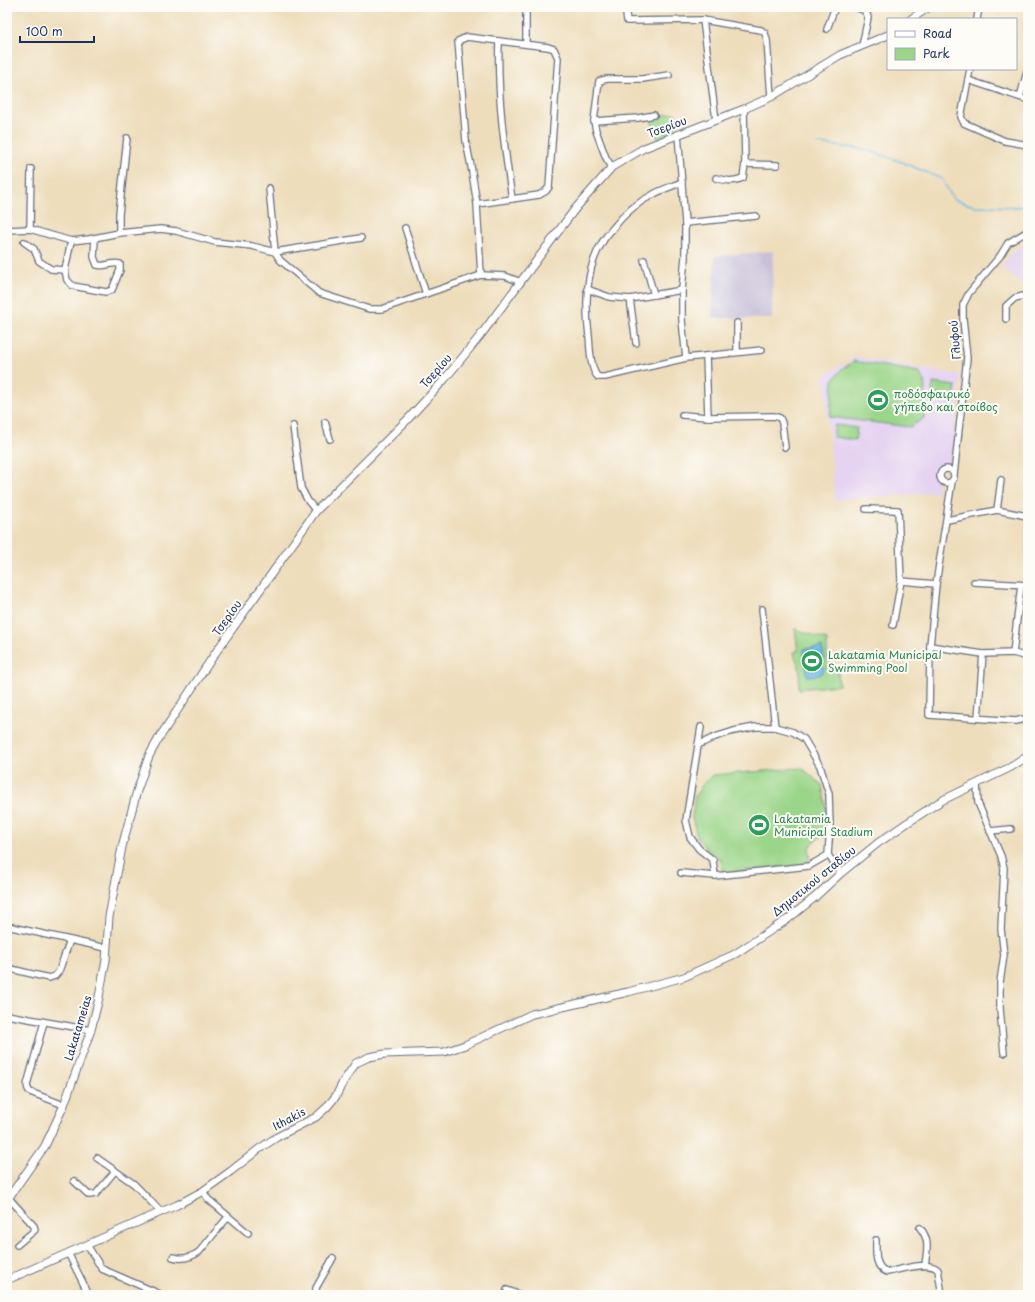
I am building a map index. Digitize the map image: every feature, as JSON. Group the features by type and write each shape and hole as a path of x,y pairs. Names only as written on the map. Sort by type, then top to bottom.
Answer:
{"main road":[{"path":"912,18 929,7"},
{"name":"Τσερίου","path":"122,847 149,756 159,738 216,652 316,511 408,419 444,380 521,282 575,209 612,167 644,148 771,97 840,55 887,34"},
{"name":"Δημοτικού σταδίου","path":"578,1004 684,977 735,954 788,919 878,843 907,823 941,801 1011,767 1028,756"},
{"name":"Lakatameias","path":"8,1198 45,1146 64,1105 91,1030 98,1002 106,948 108,917 122,847"},
{"name":"Ithakis","path":"7,1280 177,1205 203,1191 258,1149 277,1137 316,1117 336,1096 343,1082 356,1063 362,1060 385,1054 444,1052 465,1045 532,1014 578,1004"}],"street":[{"path":"526,7 526,43"},
{"path":"625,7 627,21 703,20 761,30 765,33 767,40 771,97"},
{"path":"827,29 835,7"},
{"path":"854,7 865,11 868,18 862,46"},
{"path":"977,18 979,7"},
{"path":"703,20 716,120"},
{"path":"477,204 539,194 546,192 549,187 557,81 557,55 552,48 526,43 467,37 458,40 466,141 477,204 481,275"},
{"path":"499,41 499,97 512,199"},
{"path":"1020,97 1028,68"},
{"path":"970,70 961,117 964,122 1005,141 1028,145"},
{"path":"612,167 606,158 594,121 599,81 607,79 642,79 669,75"},
{"path":"968,80 1028,100"},
{"path":"716,178 736,181 743,178 745,164 744,109"},
{"path":"594,121 638,118 654,115"},
{"path":"678,134 685,223 682,320 686,358"},
{"path":"119,233 119,214 127,138"},
{"path":"745,164 777,166"},
{"path":"30,229 31,169"},
{"path":"682,182 653,194 633,207 602,242 590,273 587,289 587,322 594,372 596,376 600,378 686,358 762,350"},
{"path":"269,188 275,252 280,260 319,293 369,309 382,309 481,275 505,276 521,282"},
{"path":"685,223 756,216"},
{"path":"405,228 426,294"},
{"path":"7,230 30,229 71,241 119,233 161,229 176,231 215,242 252,246 275,252 361,238"},
{"name":"Γλυφού","path":"954,474 968,358 963,319 963,305 969,293 1000,256 1008,242 1028,231"},
{"path":"71,241 65,270 68,280 73,286 106,292 112,290 120,270 120,264 114,263 102,266 97,265 94,257 95,238"},
{"path":"24,242 34,249 39,261 51,269 65,270"},
{"path":"644,260 654,295"},
{"path":"587,289 609,297 630,299 682,290"},
{"path":"1006,318 1006,306 1015,298 1028,295"},
{"path":"630,299 636,343"},
{"path":"737,323 737,352"},
{"path":"706,356 708,417"},
{"path":"682,415 708,417 774,416 780,418 782,423 785,447"},
{"path":"325,422 330,440"},
{"path":"293,426 301,488 308,501 316,511"},
{"path":"952,481 945,483 940,478 942,470 945,468 952,470 954,478 952,481 936,584 930,646 929,715 1016,721 1028,718"},
{"path":"996,510 1001,480"},
{"path":"866,509 898,510 900,581 893,625"},
{"path":"947,520 996,510 1027,516"},
{"path":"900,581 936,584"},
{"path":"974,582 1028,586"},
{"path":"1013,653 1021,585"},
{"path":"762,610 775,727"},
{"path":"930,646 983,654 1013,653 1028,657"},
{"path":"978,718 983,654"},
{"path":"701,727 686,820 690,837 699,849 713,860 715,876"},
{"path":"698,745 715,737 734,731 755,727 775,727 793,732 804,739 820,766 829,794 830,827 828,855 841,874"},
{"path":"977,784 978,803 1001,856 1004,868 1001,929 1004,955 1000,982 1000,1009 1004,1053"},
{"path":"990,831 1011,829"},
{"path":"681,873 715,876 810,866 828,855"},
{"path":"7,926 106,948"},
{"path":"7,968 49,978 55,976 59,971 70,940"},
{"path":"7,1015 91,1030"},
{"path":"44,1022 27,1085 30,1092 64,1105"},
{"path":"97,1158 134,1184 161,1212"},
{"path":"74,1181 89,1195 96,1194 115,1171"},
{"path":"203,1191 208,1199 248,1233"},
{"path":"8,1198 34,1226 35,1230 17,1246"},
{"path":"173,1257 180,1259 193,1256 228,1216"},
{"path":"920,1228 926,1236 927,1246 925,1265"},
{"path":"876,1240 878,1263 882,1270 887,1272 925,1265 933,1266 938,1270 942,1295"},
{"path":"87,1245 102,1269 162,1295"},
{"path":"68,1253 89,1295"},
{"path":"318,1295 316,1293 316,1288 333,1258"},
{"path":"507,1290 520,1295"}],"shaded area":[{"path":"1028,242 1028,283 1025,285 1001,268 1011,253"},
{"path":"773,251 772,319 712,318 715,256"},
{"path":"854,357 961,375 951,459 949,463 937,465 937,488 941,492 835,500 824,377 841,364 846,365"}],"green space":[{"path":"675,113 679,130 658,139 650,117"},
{"name":"ποδόσφαιρικό γήπεδο και στοίβος","path":"854,361 919,372 925,382 924,418 910,427 830,417 833,380 841,370"},
{"path":"933,383 956,386 954,397 932,394"},
{"path":"835,425 857,428 855,440 833,437"},
{"name":"Lakatamia Municipal Swimming Pool","path":"795,629 827,640 827,666 838,672 839,685 799,689 800,670 794,652 798,651"},
{"name":"Lakatamia Municipal Stadium","path":"802,768 822,785 827,811 824,833 809,847 810,864 722,873 721,859 709,852 698,839 692,818 695,796 703,784 712,775"}],"water":[{"path":"822,647 824,659 804,661 804,649"},
{"path":"819,664 825,668 820,675 807,676 806,665"}],"waterway":[{"path":"818,144 864,149 897,160 942,179 953,199 974,206 1028,207"}],"place":[{"name":"ποδόσφαιρικό γήπεδο και στοίβος","path":"878,400"},
{"name":"Lakatamia Municipal Swimming Pool","path":"812,661"},
{"name":"Lakatamia Municipal Stadium","path":"759,825"}]}
